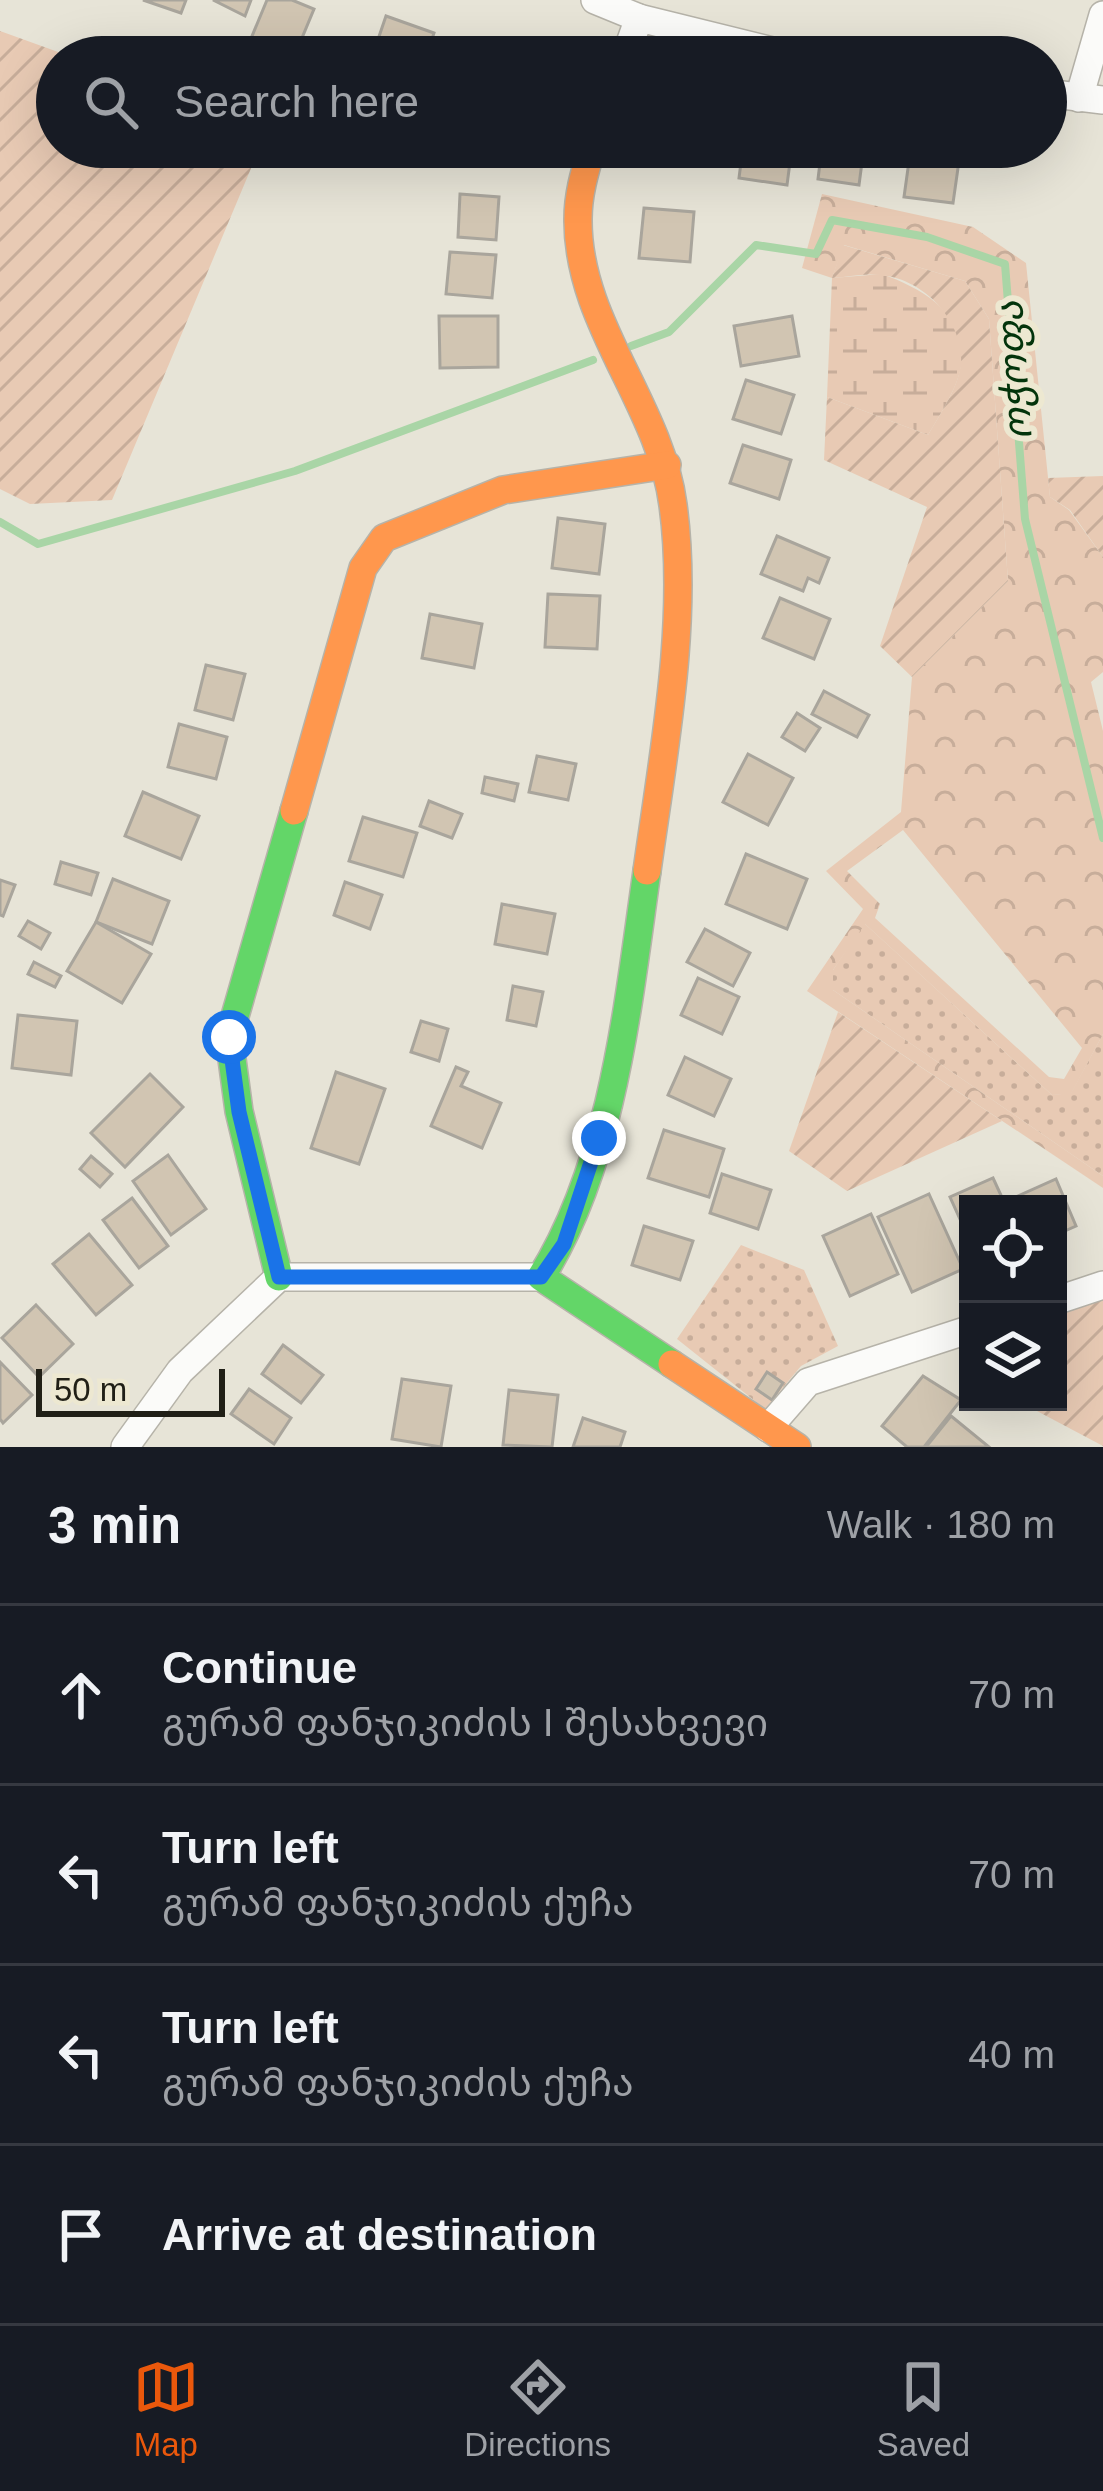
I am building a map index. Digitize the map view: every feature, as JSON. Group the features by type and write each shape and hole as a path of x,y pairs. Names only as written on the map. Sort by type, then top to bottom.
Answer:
{"street":[{"path":"596,0 639,18 712,36"},
{"path":"1091,99 1103,15"},
{"path":"633,36 639,18"},
{"path":"541,1277 564,1244 599,1138 645,909 676,614 679,538 667,465 591,298 574,230 584,168"},
{"path":"279,1277 239,1112 229,1037 363,568 384,538 503,490 667,465"},
{"path":"125,1447 180,1371 279,1277 541,1277 797,1447"},
{"path":"1067,1297 1103,1286"},
{"path":"768,1428 808,1382 959,1333"}],"green space":[{"path":"0,31 36,44 36,168 251,168 112,500 30,504 0,489"},
{"path":"822,194 973,227 1026,263 1050,497 1069,510 1103,557 1103,672 1091,682 1103,731 1103,1034 1071,1094 1052,1095 865,924 833,970 833,990 1103,1176 1103,1188 807,991 863,909 826,871 901,812 912,677 1008,581 989,319 965,281 844,245 832,278 802,268","holes":["903,830 1082,1048 1064,1079 1049,1077 875,918 880,904 847,871"]},
{"path":"843,245 965,281 989,319 1008,581 912,677 880,646 927,507 824,460 827,397 928,435 958,376 959,341 935,301 909,283 874,275 832,278"},
{"path":"882,274 936,303 960,340 958,377 928,435 827,397 832,278"},
{"path":"1103,476 1103,557 1070,510 1050,497 1048,478"},
{"path":"864,923 1052,1095 1071,1093 1103,1034 1103,1176 833,990 833,970"},
{"path":"838,1012 1002,1121 847,1191 789,1151"},
{"path":"741,1245 804,1270 838,1346 801,1366 765,1409 677,1339"},
{"path":"1103,1298 1103,1446 1037,1411 1067,1411 1067,1310"}],"building":[{"path":"143,0 186,0 181,13"},
{"path":"213,0 251,0 245,16"},
{"path":"267,0 292,0 314,9 303,36 252,36"},
{"path":"386,16 434,33 433,36 379,36"},
{"path":"740,168 789,168 787,185 739,178"},
{"path":"819,168 861,168 859,185 818,179"},
{"path":"908,168 958,168 953,203 904,197"},
{"path":"460,194 499,197 496,240 458,237"},
{"path":"644,208 694,212 690,262 639,258"},
{"path":"450,252 496,255 492,298 446,294"},
{"path":"439,316 498,316 498,367 440,368"},
{"path":"792,316 799,356 741,366 734,326"},
{"path":"746,380 794,395 781,434 733,419"},
{"path":"743,445 791,460 779,499 730,483"},
{"path":"558,518 605,524 599,574 552,568"},
{"path":"777,536 829,558 819,583 808,578 803,591 761,574"},
{"path":"548,594 600,596 597,649 545,647"},
{"path":"780,598 830,619 814,659 763,638"},
{"path":"430,614 482,624 474,668 422,658"},
{"path":"206,665 245,674 233,720 195,710"},
{"path":"824,691 869,715 857,737 812,714"},
{"path":"797,713 820,728 805,751 782,737"},
{"path":"179,724 227,737 216,779 168,767"},
{"path":"748,754 793,778 768,825 723,802"},
{"path":"537,756 576,764 568,800 529,792"},
{"path":"485,777 518,784 514,801 482,793"},
{"path":"143,792 199,816 181,859 125,836"},
{"path":"429,801 462,814 452,838 420,826"},
{"path":"363,817 417,833 403,877 349,861"},
{"path":"746,854 807,879 787,929 726,904"},
{"path":"61,862 98,873 91,895 55,884"},
{"path":"113,879 169,901 152,944 96,922"},
{"path":"0,880 15,885 3,916 0,915"},
{"path":"345,882 382,895 370,929 334,915"},
{"path":"502,904 555,914 547,954 495,944"},
{"path":"28,921 50,933 41,949 19,936"},
{"path":"96,922 151,954 122,1003 67,971"},
{"path":"705,929 750,953 733,986 687,962"},
{"path":"34,962 61,976 55,987 28,974"},
{"path":"698,978 739,997 722,1034 681,1015"},
{"path":"513,986 543,992 536,1026 507,1020"},
{"path":"18,1015 77,1021 71,1075 12,1068"},
{"path":"421,1021 448,1029 439,1061 411,1052"},
{"path":"685,1057 731,1079 714,1116 668,1095"},
{"path":"456,1067 468,1072 461,1086 501,1103 482,1148 431,1126"},
{"path":"336,1072 385,1089 359,1164 311,1148"},
{"path":"150,1074 183,1107 125,1167 91,1133"},
{"path":"664,1130 724,1149 709,1197 648,1178"},
{"path":"168,1155 206,1209 171,1235 133,1181"},
{"path":"91,1156 112,1174 100,1187 80,1169"},
{"path":"722,1174 771,1190 758,1229 710,1213"},
{"path":"993,1178 1001,1195 959,1195 959,1217 950,1197"},
{"path":"1056,1179 1063,1195 1020,1195"},
{"path":"929,1194 959,1260 959,1271 912,1292 878,1217"},
{"path":"132,1198 168,1246 139,1268 103,1220"},
{"path":"1067,1205 1076,1226 1067,1230"},
{"path":"871,1214 898,1274 850,1296 823,1236"},
{"path":"644,1226 693,1241 680,1280 632,1265"},
{"path":"89,1234 132,1285 96,1315 53,1264"},
{"path":"36,1305 73,1344 39,1377 2,1338"},
{"path":"283,1345 323,1375 301,1403 262,1374"},
{"path":"0,1362 32,1395 3,1423 0,1419"},
{"path":"767,1372 783,1383 772,1400 756,1389"},
{"path":"923,1376 959,1399 924,1447 907,1447 882,1426"},
{"path":"402,1379 451,1386 441,1447 392,1439"},
{"path":"249,1389 291,1418 274,1444 231,1414"},
{"path":"509,1390 558,1395 552,1447 503,1445"},
{"path":"951,1416 989,1447 926,1447"},
{"path":"583,1418 625,1432 620,1447 573,1447"}],"waterway":[{"name":"ოჭოფა","path":"631,346 669,332 756,245 816,254 832,220 927,237 1005,264 1025,519 1103,838"},
{"name":"ოჭოფა","path":"0,522 38,544 295,471 593,360"}],"traffic: fast":[{"path":"279,1277 239,1111 229,1037 294,811"},
{"path":"647,871 624,1028 601,1133 585,1184 541,1277 672,1364"}],"traffic: slow":[{"path":"586,168 578,219 581,257 604,329 665,468 677,549 672,688 647,871"},
{"path":"294,811 363,568 384,538 503,490 667,465"},
{"path":"672,1364 797,1447"}],"route":[{"path":"229,1037 239,1112 279,1277 541,1277 564,1244 599,1138"}]}
